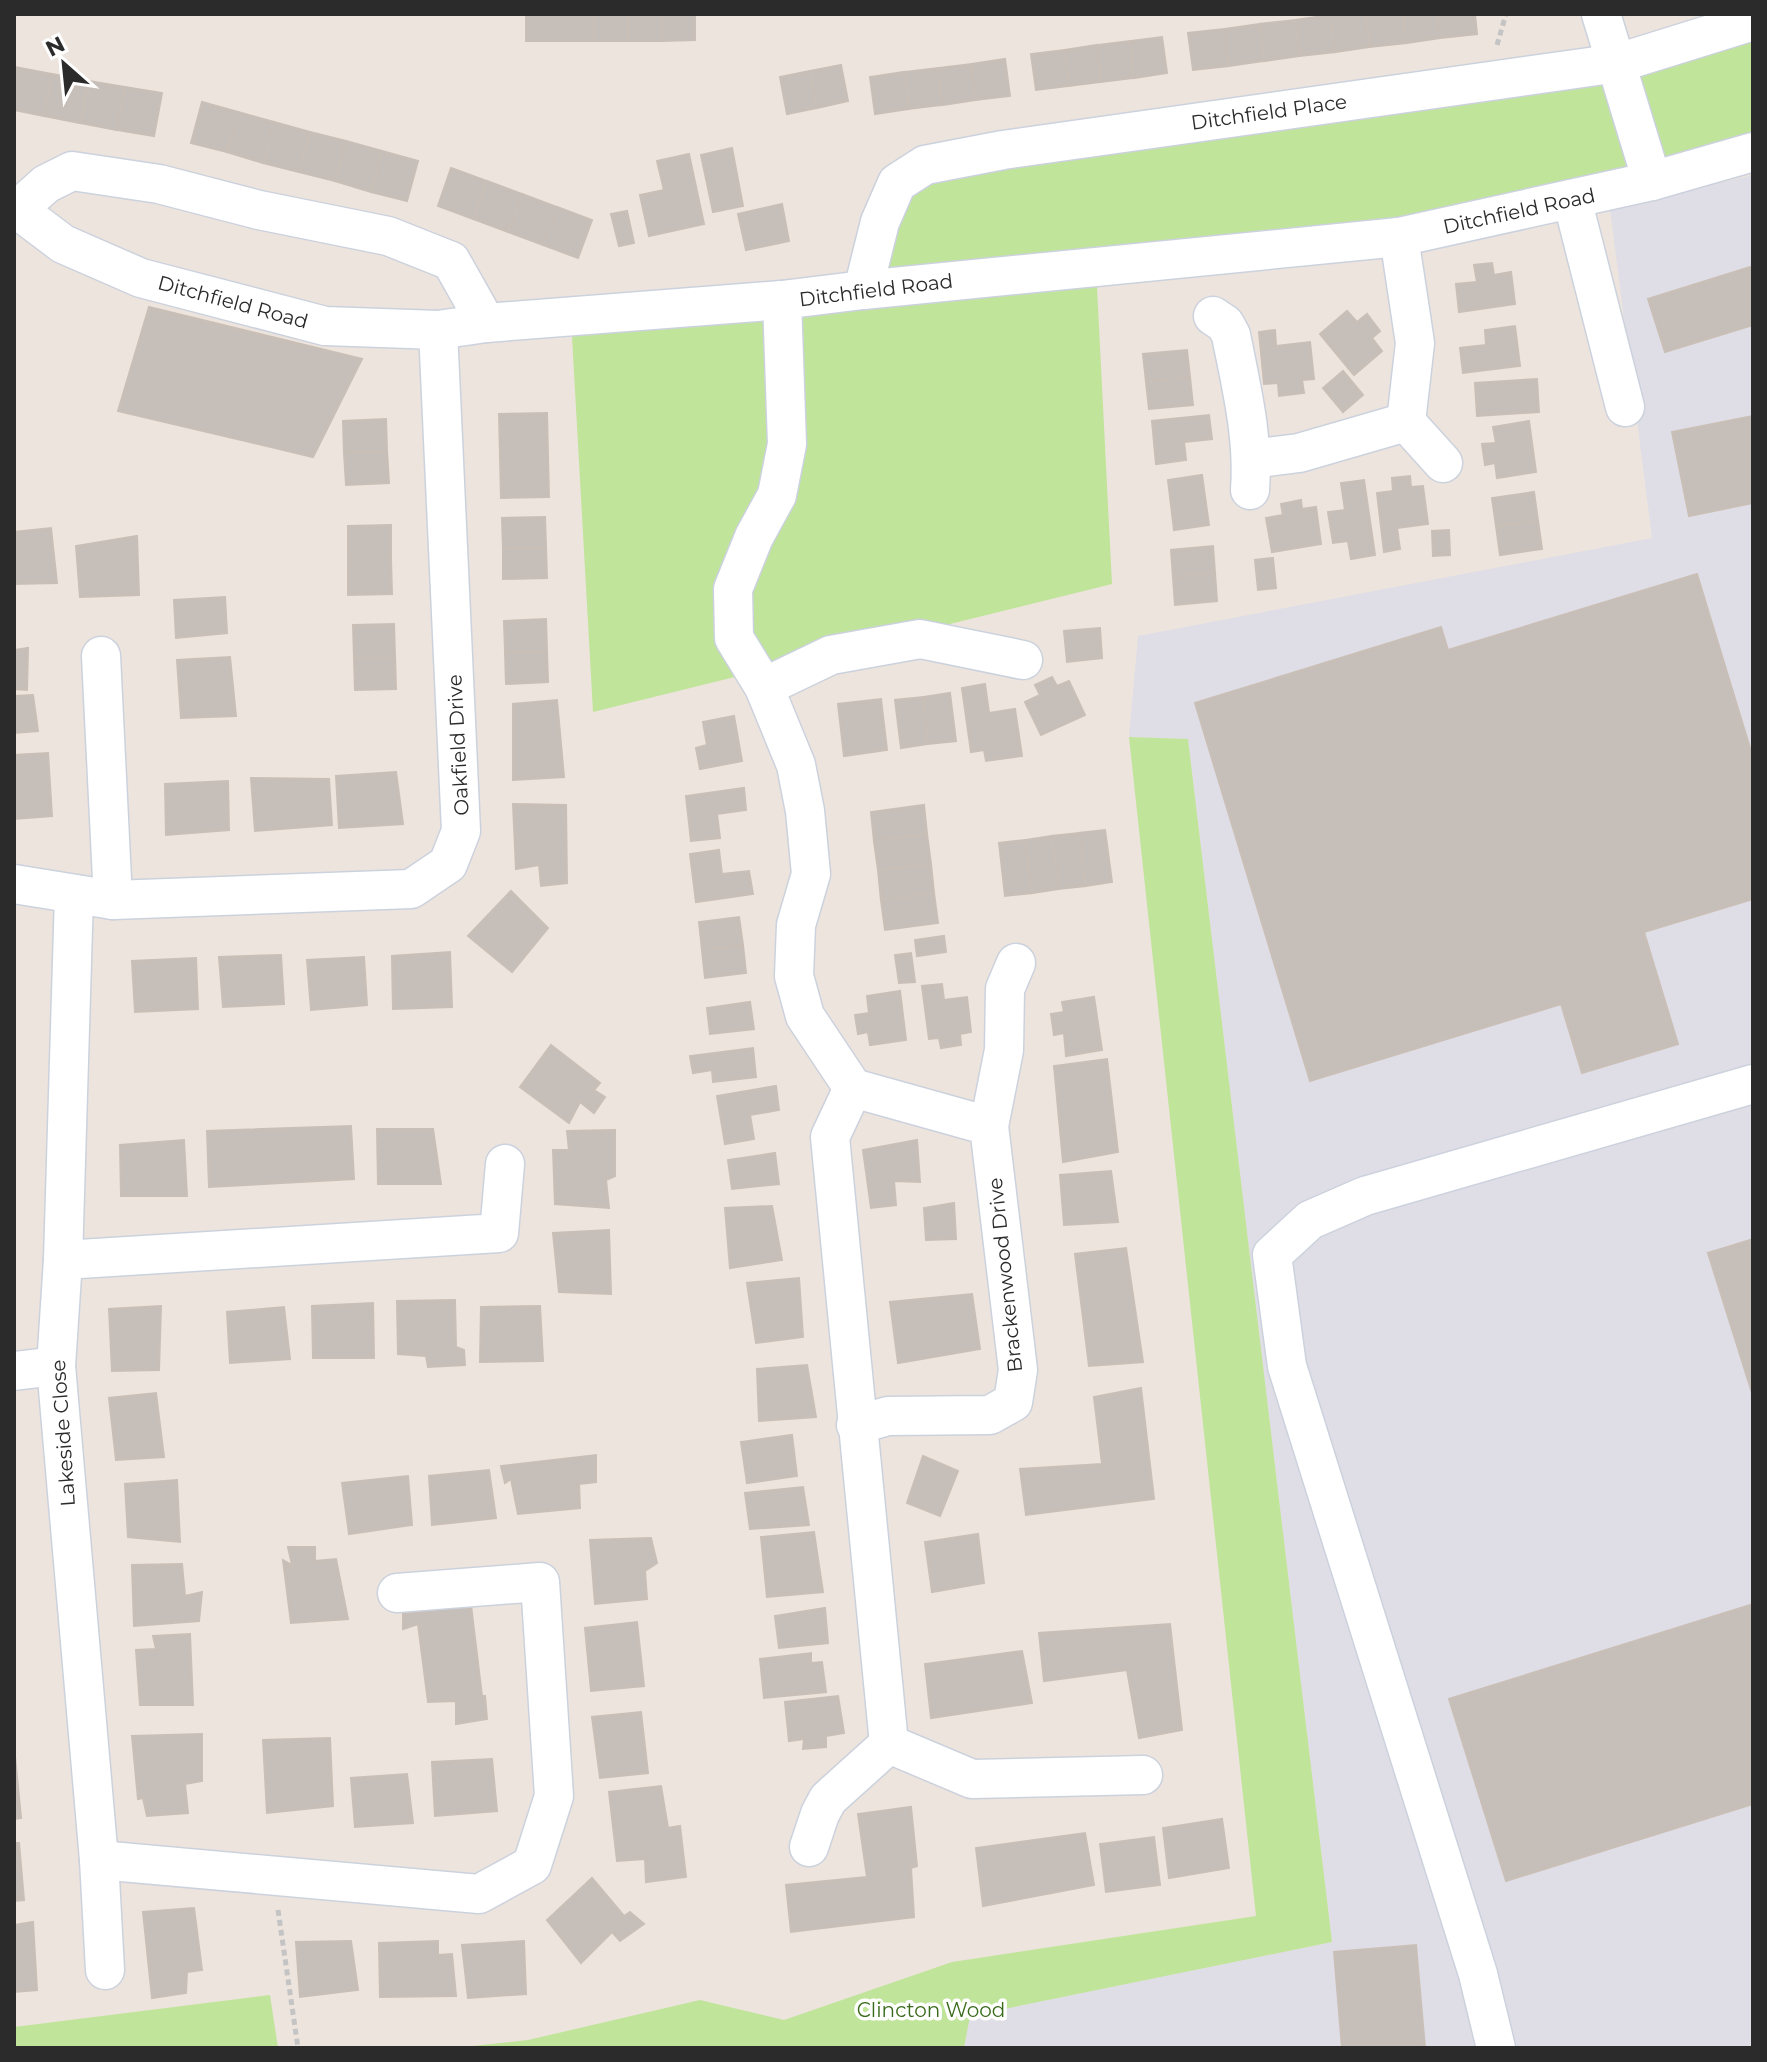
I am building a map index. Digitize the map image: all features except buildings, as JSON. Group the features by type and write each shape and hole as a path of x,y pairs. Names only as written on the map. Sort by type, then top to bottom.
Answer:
{"street":[{"path":"1601,14 1652,181"},
{"name":"Ditchfield Place","path":"863,290 880,222 897,183 925,165 1003,150 1618,63 1753,21"},
{"name":"Ditchfield Road","path":"16,208 63,244 141,278 325,326 438,330 486,323 782,300 1399,237 1652,181 1753,152"},
{"path":"16,208 46,184 72,171 159,184 259,210 388,236 451,261 486,323"},
{"path":"1572,199 1625,407"},
{"path":"1399,237 1415,343 1406,422 1443,463"},
{"path":"782,300 787,444 777,495 754,537 733,589 734,638 764,687 796,765 805,811 811,874 796,925 794,976 805,1016 853,1088 989,1126 1004,1050 1005,989 1016,963"},
{"path":"1213,316 1225,324 1231,335 1247,415 1251,474 1299,453 1406,422"},
{"name":"Oakfield Drive","path":"14,884 113,900 411,889 448,864 461,831 438,330"},
{"path":"764,687 831,655 920,639 1023,660"},
{"path":"101,656 113,900"},
{"name":"Lakeside Close","path":"74,895 63,1260 56,1366 99,1860 105,1970"},
{"path":"1496,2048 1478,1974 1287,1366 1272,1255 1310,1220 1365,1196 1753,1084"},
{"path":"853,1088 830,1137 889,1744"},
{"name":"Brackenwood Drive","path":"856,1425 888,1416 990,1415 1013,1402 1018,1370 989,1126"},
{"path":"63,1260 499,1233 505,1164"},
{"path":"14,1371 56,1366"},
{"path":"99,1860 479,1894 532,1865 554,1796 540,1582 397,1593"},
{"path":"889,1744 972,1779 1143,1775"},
{"path":"809,1847 828,1799 889,1744"}],"path":[{"path":"274,1876 298,2048"}],"shaded area":[{"path":"1753,175 1753,2048 964,2048 969,2016 1332,1942 1188,739 1129,737 1138,636 1652,538 1610,209"}],"green space":[{"path":"1753,19 1753,150 1652,181 1096,267 1112,584 593,712 571,319 863,289 897,183 1487,81"},
{"name":"Clincton Wood","path":"1129,737 1188,739 1332,1942 970,2016 964,2048 453,2048 528,2040 700,2000 784,2020 952,1962 1256,1916"},
{"path":"270,1995 278,2048 14,2048 14,2027"}]}
